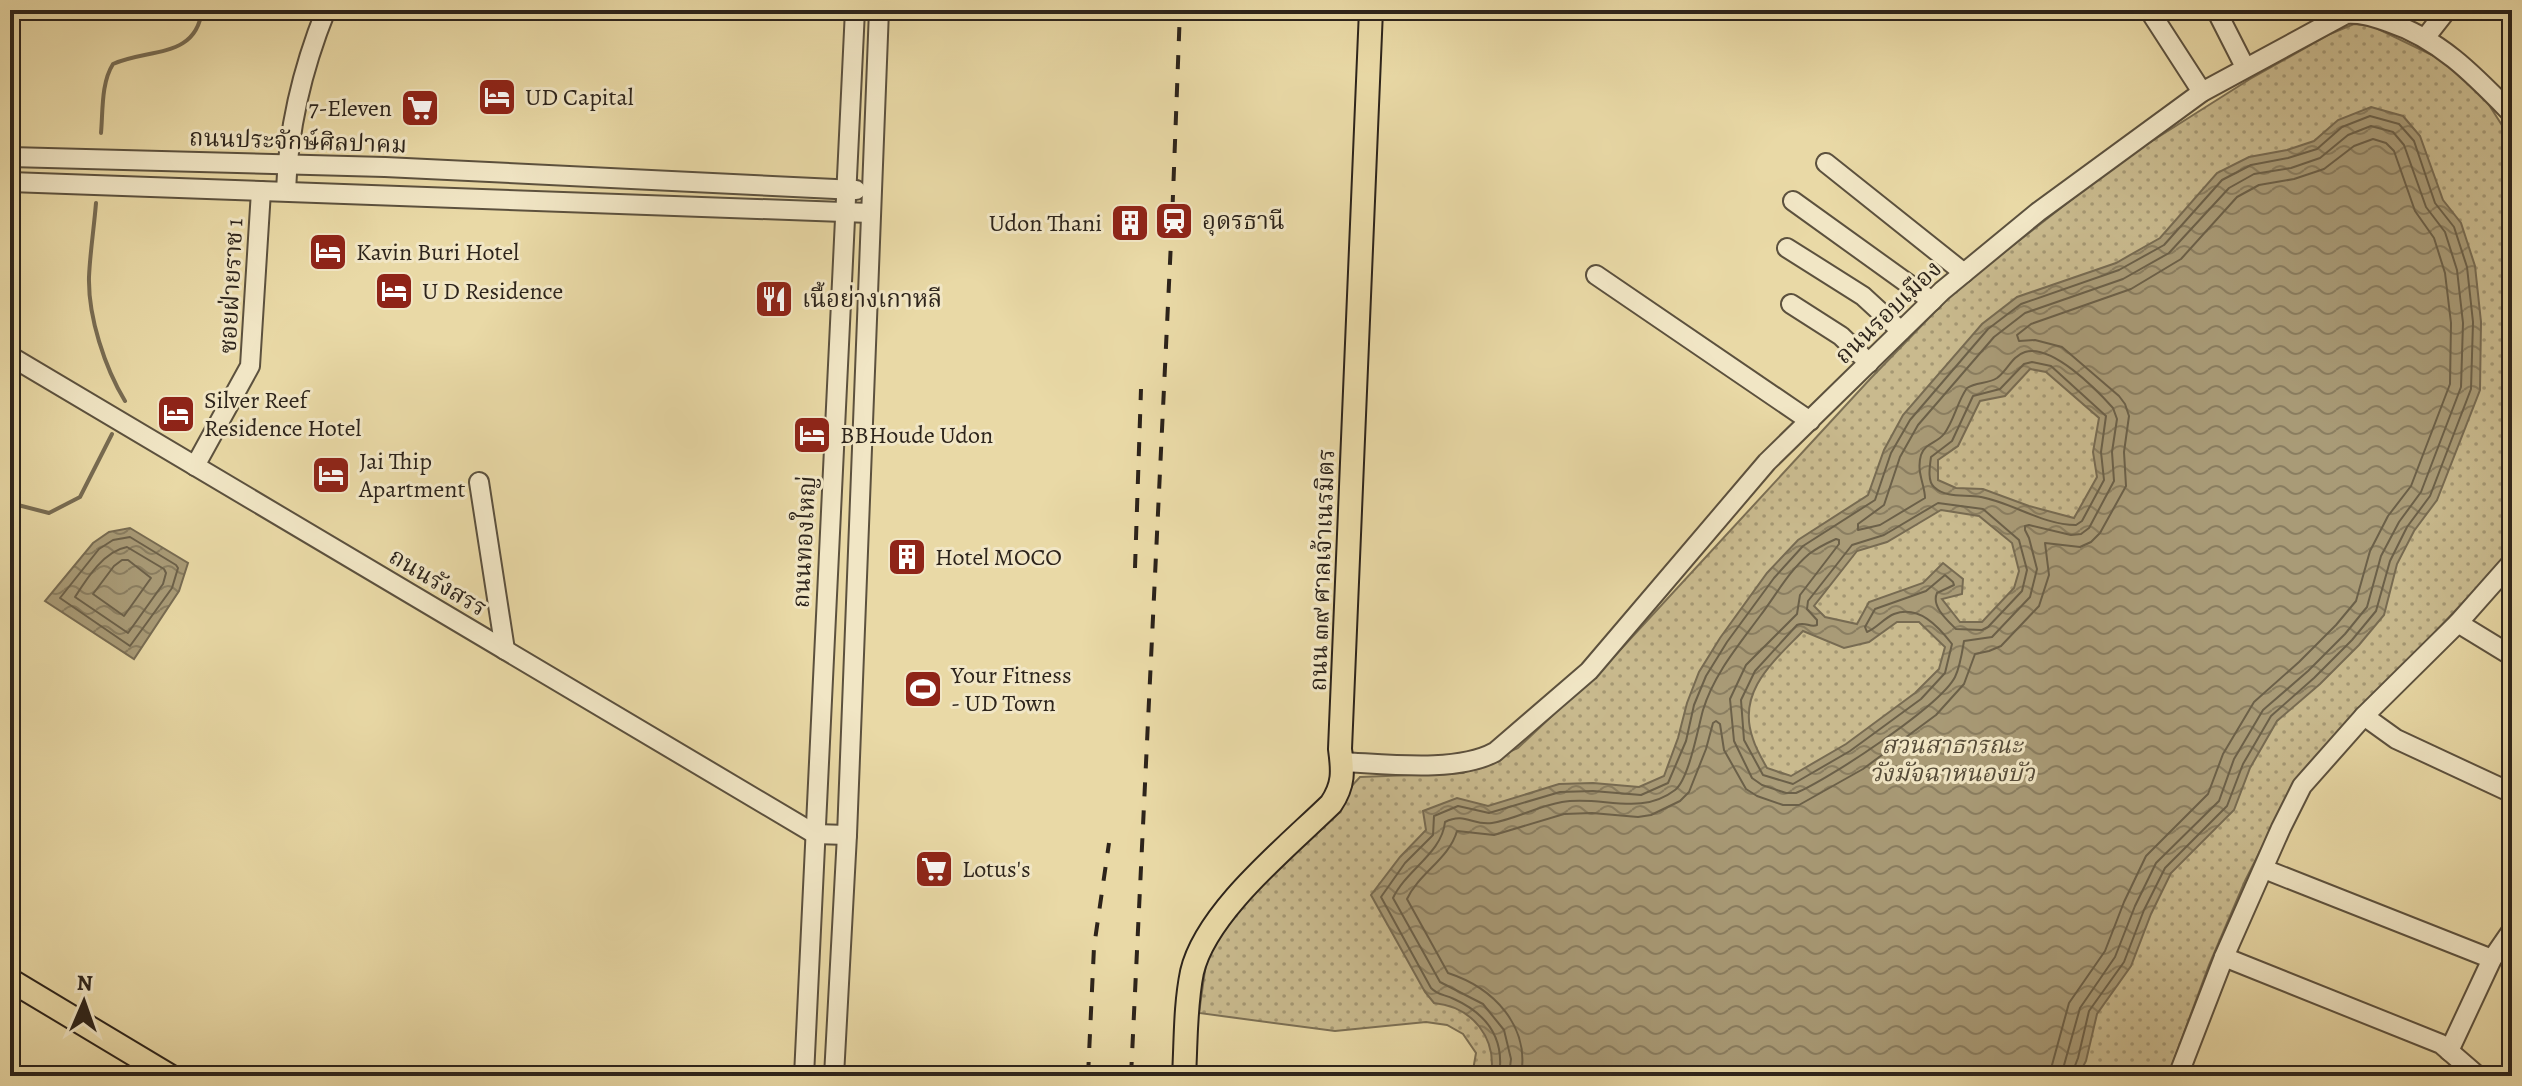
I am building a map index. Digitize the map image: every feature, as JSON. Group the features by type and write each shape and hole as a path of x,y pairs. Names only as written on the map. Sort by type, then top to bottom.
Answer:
{"main road":[{"name":"ถนน ๓๙ ศาลเจ้าเนรมิตร","path":"1184,1076 1189,989 1192,970 1205,938 1230,904 1331,804 1339,792 1344,774 1340,749 1371,10"},
{"path":"10,980 170,1076"}],"street":[{"path":"286,191 287,164 303,78 326,10"},
{"name":"ถนนทองใหญ่","path":"804,1076 855,10"},
{"path":"834,1076 847,835 879,10"},
{"path":"2149,10 2202,92"},
{"path":"2216,10 2245,67"},
{"path":"2425,38 2447,10"},
{"name":"ถนนรอบเมือง","path":"1342,762 1459,764 1495,752 1589,671 1767,462 1932,301 2038,212 2202,92 2245,67 2346,12 2362,13 2425,38 2467,67 2512,114"},
{"name":"ถนนประจักษ์ศิลปาคม","path":"10,157 536,173 871,190"},
{"path":"65,184 67,158"},
{"path":"1826,163 1964,273"},
{"path":"534,200 536,173"},
{"path":"581,201 584,175"},
{"path":"10,182 870,213"},
{"name":"ซอยฝ่ายราช 1","path":"195,466 250,366 261,191"},
{"path":"1793,201 1932,301"},
{"path":"1787,248 1863,296 1901,331"},
{"path":"1596,275 1810,421"},
{"path":"1791,304 1841,336 1869,363"},
{"name":"ถนนรังสรร","path":"10,356 815,834 847,835"},
{"path":"479,482 505,650"},
{"path":"2178,1076 2224,957 2302,786 2364,716 2458,623 2512,562"},
{"path":"2458,623 2512,656"},
{"path":"2364,716 2396,739 2512,793"},
{"path":"2264,869 2492,959"},
{"path":"2449,1051 2492,959 2512,930"},
{"path":"2224,957 2441,1044 2478,1076"}],"green space":[{"name":"สวนสาธารณะ วังมัจฉาหนองบัว","path":"2354,24 2372,26 2434,56 2477,86 2512,141 2512,548 2298,776 2245,881 2209,965 2168,1076 1472,1076 1476,1053 1463,1034 1447,1025 1426,1022 1335,1031 1199,1013 1206,963 1225,923 1360,777 1463,773 1518,748 1609,662 1956,290 2122,160 2250,79"}],"water":[{"name":"สวนสาธารณะ วังมัจฉาหนองบัว","path":"2371,107 2403,116 2420,136 2443,200 2461,223 2475,266 2481,322 2480,390 2437,500 2414,531 2397,564 2384,615 2320,684 2277,721 2250,768 2234,810 2171,873 2131,966 2097,1014 2086,1061 2078,1076 1491,1076 1492,1062 1486,1037 1471,1018 1448,1006 1434,1003 1425,992 1371,895 1400,857 1426,830 1423,811 1457,798 1488,806 1559,784 1639,787 1664,776 1699,672 1720,638 1767,573 1798,540 1868,495 1884,450 1903,415 1982,324 2017,297 2116,263 2160,238 2217,173 2249,157 2314,141 2338,120","holes":["2030,369 2046,372 2099,418 2093,452 2097,477 2074,518 1983,489 1956,488 1938,480 1938,460 1958,446 1980,401 2005,396","1941,510 1979,516 2012,543 2019,571 2014,588 1982,622 1960,622 1942,599 1962,594 1963,579 1943,563 1923,583 1869,602 1857,624 1825,617 1814,606 1857,551 1887,542","1897,622 1919,622 1945,647 1939,669 1915,693 1846,744 1791,776 1767,768 1754,743 1749,707 1753,692 1770,666 1803,631 1844,648 1869,642"]},
{"path":"130,528 188,563 179,591 134,659 45,601 93,543 109,532"}],"waterway":[{"path":"101,133 104,88 113,64 181,44 191,37 198,26 202,10"},
{"path":"96,203 89,277 91,309 105,358 125,401"},
{"path":"10,503 49,513 80,497 112,434"}],"railway":[{"path":"1131,1076 1180,10"},
{"path":"1135,568 1141,389"},
{"path":"1088,1076 1094,947 1109,843"}],"place":[{"name":"UD Capital","path":"497,97"},
{"name":"7-Eleven","path":"420,108"},
{"name":"อุดรธานี","path":"1174,221"},
{"name":"Udon Thani","path":"1130,223"},
{"name":"Kavin Buri Hotel","path":"328,252"},
{"name":"U D Residence","path":"394,291"},
{"name":"เนื้อย่างเกาหลี","path":"774,299"},
{"name":"Silver Reef Residence Hotel","path":"176,414"},
{"name":"BBHoude Udon","path":"812,435"},
{"name":"Jai Thip Apartment","path":"331,475"},
{"name":"Hotel MOCO","path":"907,557"},
{"name":"Your Fitness - UD Town","path":"923,689"},
{"name":"Lotus's","path":"934,869"}]}
